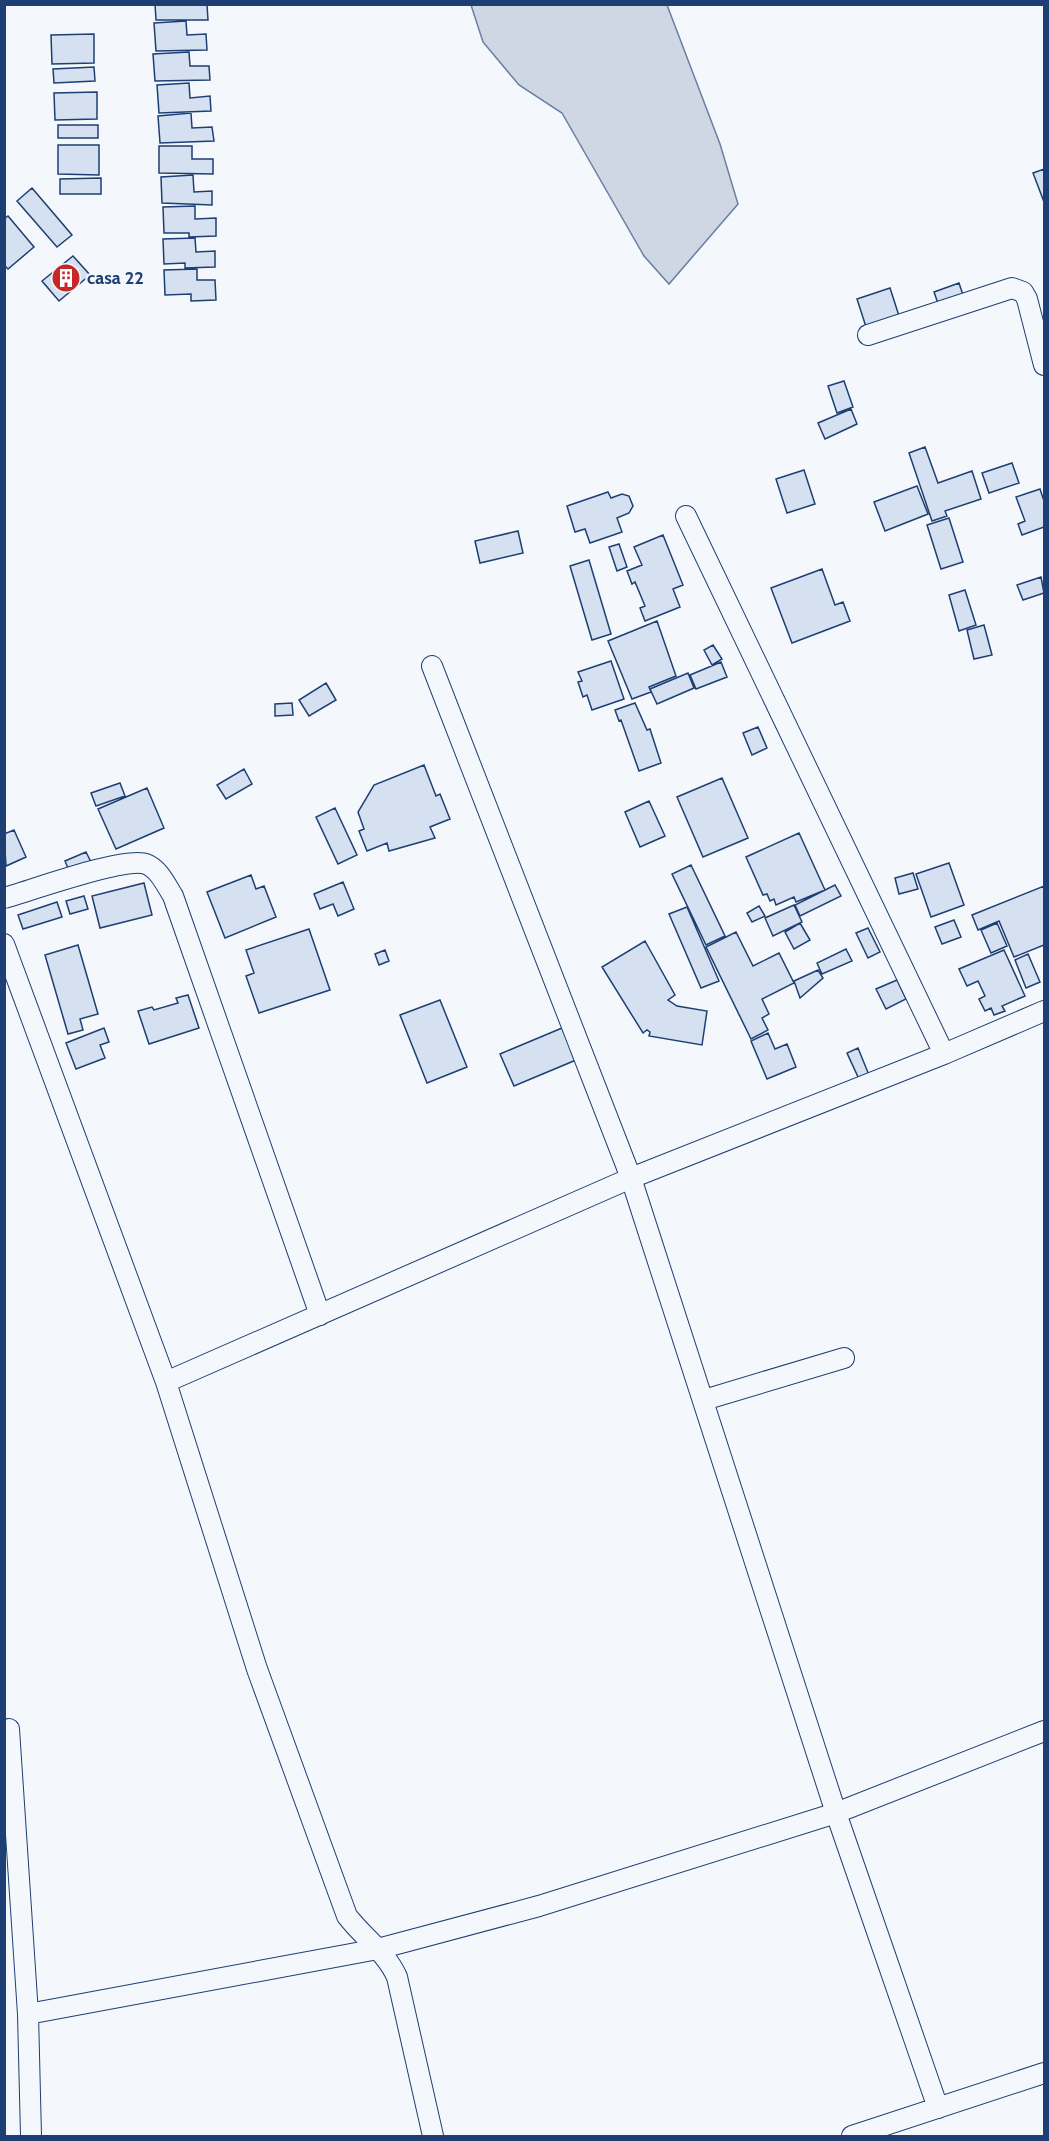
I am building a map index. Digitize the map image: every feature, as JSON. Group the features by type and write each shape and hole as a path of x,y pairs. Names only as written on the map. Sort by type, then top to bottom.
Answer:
{"street":[{"path":"868,335 1012,288 1023,292 1027,299 1044,365"},
{"path":"686,516 945,1054"},
{"path":"432,666 631,1178 836,1813 938,2108"},
{"path":"4,898 124,863 146,864 161,876 173,896 320,1315"},
{"path":"4,944 166,1382 257,1669 347,1916 358,1930 378,1948 391,1965 396,1977 433,2136"},
{"path":"166,1382 631,1178 945,1054 1044,1011"},
{"path":"704,1400 844,1358"},
{"path":"9,1729 14,1952 28,2014 31,2136"},
{"path":"28,2014 378,1948 539,1906 836,1813 1044,1731"},
{"path":"852,2136 1044,2073"}],"shaded area":[{"path":"471,5 667,5 720,144 738,204 669,284 644,256 562,113 519,85 483,42"}],"building":[{"path":"155,4 207,5 208,20 156,20"},
{"path":"186,21 187,35 206,34 207,50 156,51 154,23"},
{"path":"94,34 94,63 52,64 51,35"},
{"path":"189,52 190,66 209,66 210,80 155,81 153,54"},
{"path":"94,67 95,81 54,83 53,69"},
{"path":"189,83 190,98 210,96 211,111 159,113 157,85"},
{"path":"97,92 97,119 55,120 54,93"},
{"path":"191,113 192,128 212,127 214,141 160,143 158,116"},
{"path":"58,125 98,125 98,138 58,138"},
{"path":"58,145 99,145 99,175 58,174"},
{"path":"159,146 192,146 192,159 213,159 213,174 159,173"},
{"path":"1044,169 1044,202 1033,173"},
{"path":"193,175 194,192 212,191 212,205 162,203 161,177"},
{"path":"101,178 101,194 60,194 60,179"},
{"path":"32,188 72,235 57,247 17,201"},
{"path":"195,206 195,219 216,218 216,236 189,237 189,233 164,233 163,207"},
{"path":"8,216 34,247 8,269 4,265 4,219"},
{"path":"195,238 196,252 215,251 215,267 185,268 185,263 164,264 163,239"},
{"name":"casa 22","path":"73,256 90,275 59,301 42,281"},
{"path":"197,269 197,280 215,280 216,300 191,301 191,294 165,295 164,270"},
{"path":"959,283 965,301 940,309 934,292"},
{"path":"890,288 901,322 868,333 857,299"},
{"path":"844,381 853,407 837,413 828,386"},
{"path":"851,409 857,424 825,439 818,423"},
{"path":"925,447 938,483 972,471 981,499 945,511 947,516 932,521 909,453"},
{"path":"1012,463 1019,483 989,493 982,473"},
{"path":"804,470 815,504 787,513 776,479"},
{"path":"917,486 928,514 885,531 874,502"},
{"path":"1040,489 1044,501 1044,527 1022,535 1018,524 1025,521 1016,497"},
{"path":"608,492 611,498 622,494 629,496 633,506 629,513 617,518 622,532 590,543 585,529 575,532 567,506"},
{"path":"949,518 963,562 941,569 927,525"},
{"path":"518,531 523,553 480,563 475,541"},
{"path":"663,535 683,585 673,589 680,607 645,621 640,608 645,606 635,582 632,584 627,571 642,565 634,547"},
{"path":"619,544 627,567 617,571 609,547"},
{"path":"589,560 611,634 592,640 570,566"},
{"path":"822,569 835,605 843,602 850,621 792,643 771,588"},
{"path":"1041,577 1044,593 1023,600 1017,585"},
{"path":"965,590 976,625 959,631 949,595"},
{"path":"657,621 676,676 649,687 651,692 632,699 608,641"},
{"path":"984,625 992,655 974,659 967,630"},
{"path":"713,645 722,659 712,665 704,650"},
{"path":"611,661 624,699 592,710 587,695 583,697 578,682 582,681 578,672"},
{"path":"721,662 727,677 696,689 690,675"},
{"path":"688,673 694,688 657,704 650,689"},
{"path":"326,683 336,700 309,716 299,700"},
{"path":"292,703 293,715 275,716 275,704"},
{"path":"635,703 647,730 650,729 661,763 639,771 621,720 619,721 615,710"},
{"path":"758,727 767,748 752,755 743,733"},
{"path":"424,765 436,796 440,794 450,819 430,827 435,838 389,851 387,843 367,851 359,831 364,829 358,812 374,785"},
{"path":"244,769 252,784 226,799 217,785"},
{"path":"722,778 748,838 703,857 677,797"},
{"path":"120,783 125,796 96,806 91,793"},
{"path":"147,788 164,828 116,849 98,809"},
{"path":"649,801 665,836 640,847 625,812"},
{"path":"335,808 357,855 338,864 316,817"},
{"path":"14,830 26,857 6,866 4,834"},
{"path":"799,833 825,890 796,902 794,897 776,905 774,899 770,901 767,894 763,895 746,857"},
{"path":"86,852 92,864 70,873 65,861"},
{"path":"949,863 964,905 931,917 916,874"},
{"path":"691,865 725,936 706,945 672,874"},
{"path":"913,873 918,889 899,894 895,878"},
{"path":"251,875 256,889 264,886 276,917 225,938 207,892"},
{"path":"343,882 354,909 338,916 333,904 320,909 314,894"},
{"path":"144,883 152,915 100,928 92,896"},
{"path":"835,885 841,896 800,916 795,905"},
{"path":"1044,886 1044,945 1014,957 999,921 978,930 972,915"},
{"path":"84,896 88,909 70,914 66,901"},
{"path":"57,902 62,917 23,929 18,915"},
{"path":"794,905 802,922 773,936 765,918"},
{"path":"759,906 765,916 752,922 747,913"},
{"path":"687,907 719,981 701,988 669,914"},
{"path":"954,920 961,937 942,944 935,927"},
{"path":"800,923 810,940 794,949 785,932"},
{"path":"997,923 1007,946 991,953 981,930"},
{"path":"868,928 880,952 868,958 856,933"},
{"path":"309,929 330,990 259,1013 246,976 254,973 246,950"},
{"path":"736,932 753,966 779,953 794,983 762,999 769,1014 762,1018 768,1030 751,1039 706,947"},
{"path":"645,941 675,995 668,1000 677,1006 707,1011 702,1045 649,1036 650,1032 647,1030 643,1033 602,967"},
{"path":"78,945 98,1014 80,1019 83,1030 68,1034 45,955"},
{"path":"846,949 852,961 822,974 817,963"},
{"path":"385,950 389,961 379,965 375,954"},
{"path":"1004,950 1025,996 1002,1006 1005,1011 994,1015 991,1008 985,1011 979,999 985,996 978,981 967,986 959,969"},
{"path":"1028,954 1040,982 1026,988 1015,960"},
{"path":"818,970 823,978 800,998 794,981"},
{"path":"897,980 906,999 886,1009 876,989"},
{"path":"188,995 199,1028 149,1044 138,1011 152,1007 154,1010 178,1003 176,998"},
{"path":"440,1000 467,1067 427,1083 400,1015"},
{"path":"104,1028 109,1042 100,1045 105,1058 76,1069 66,1043"},
{"path":"562,1028 576,1060 514,1086 500,1054"},
{"path":"768,1033 775,1049 787,1044 796,1067 767,1079 751,1041"},
{"path":"858,1048 869,1075 859,1079 847,1053"}],"place":[{"name":"casa 22","path":"66,278"}]}
